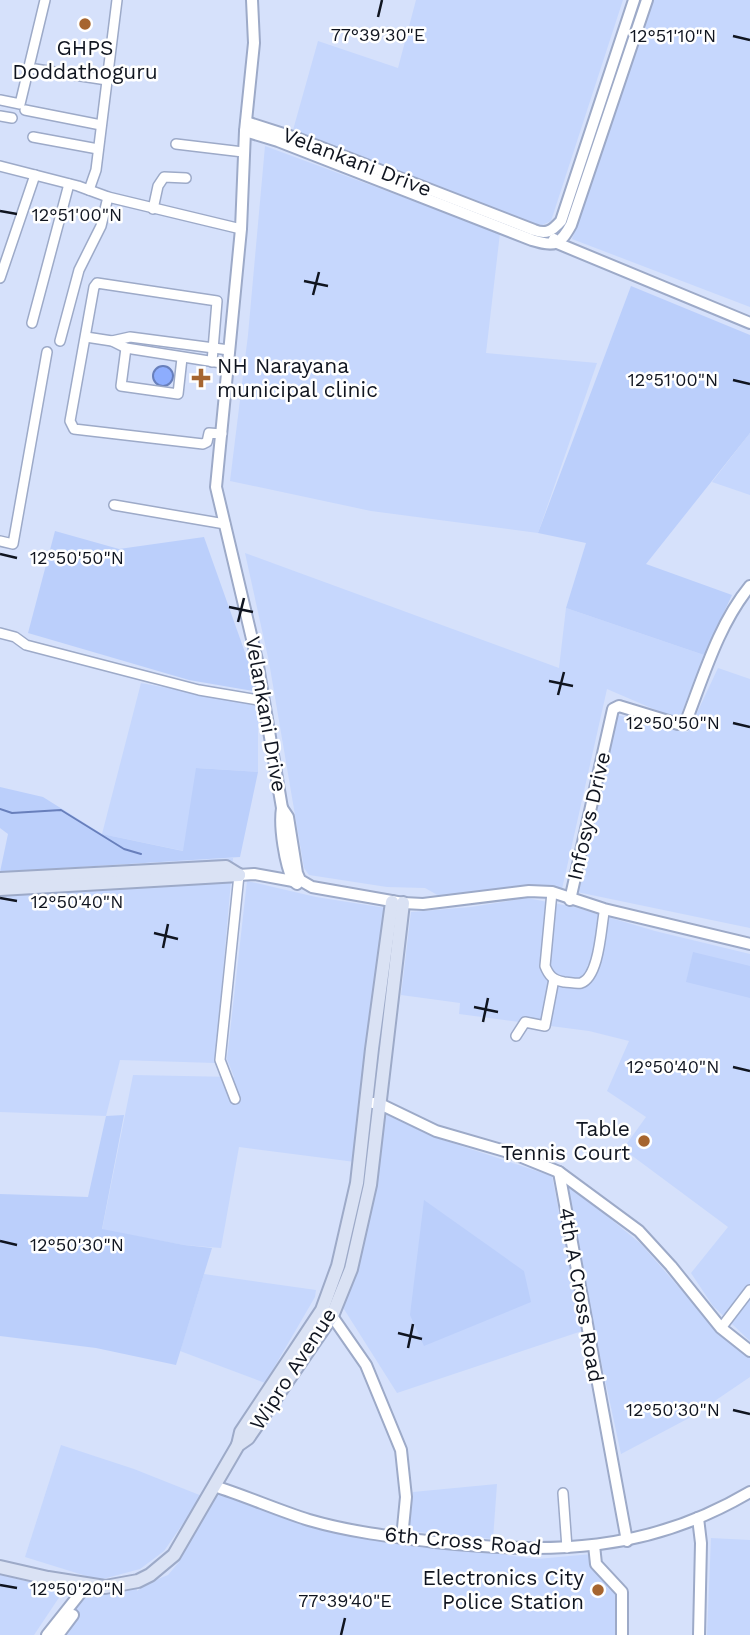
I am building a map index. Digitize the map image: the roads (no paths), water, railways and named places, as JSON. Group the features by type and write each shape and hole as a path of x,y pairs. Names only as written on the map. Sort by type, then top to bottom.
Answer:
{"main road":[{"path":"0,879 226,867 239,874"},
{"path":"0,889 239,874"},
{"name":"Wipro Avenue","path":"0,1569 87,1588 138,1581 150,1576 174,1555 238,1445 241,1432 327,1313 357,1183 365,1102 397,905"},
{"name":"Wipro Avenue","path":"238,1445 248,1438 327,1313 351,1269 370,1185 380,1104 397,905"}],"street":[{"path":"0,100 20,104 44,0"},
{"path":"89,190 96,170 117,0"},
{"path":"245,126 254,43 252,0"},
{"path":"634,0 561,221 551,230 560,242 571,225 646,0"},
{"path":"35,69 107,80"},
{"path":"25,110 100,125"},
{"path":"0,116 12,118"},
{"name":"Velankani Drive","path":"245,126 241,229 216,487 245,602 293,881"},
{"name":"Velankani Drive","path":"245,126 299,139 534,230 543,233 551,230"},
{"name":"Velankani Drive","path":"245,126 532,240 543,244 560,242 750,323"},
{"path":"33,137 98,149"},
{"path":"176,145 243,152"},
{"path":"0,166 107,197 241,229"},
{"path":"0,278 35,175"},
{"path":"153,209 158,186 164,177 186,178"},
{"path":"32,323 69,184"},
{"path":"60,341 79,270 101,226 107,197"},
{"path":"212,362 217,301 97,283 94,287 70,421 74,429 204,444 209,433 222,434"},
{"path":"86,337 112,341 126,348 228,364"},
{"path":"112,341 130,337 229,350"},
{"path":"166,355 168,341"},
{"path":"126,348 121,386 178,394 182,358"},
{"path":"0,541 13,544 47,352"},
{"path":"114,505 225,524"},
{"name":"Infosys Drive","path":"570,898 613,709 619,706 685,724 709,660 740,598 750,586"},
{"path":"0,633 15,637 26,645 199,690 264,701"},
{"path":"282,808 288,817 300,880 312,887 349,897"},
{"path":"272,877 285,874 289,869"},
{"path":"235,1099 220,1060 239,874 293,881 310,891 422,908 552,894 750,947"},
{"path":"552,894 545,966 554,979 580,983 591,976 604,913"},
{"path":"570,898 604,913 750,947"},
{"path":"516,1036 524,1022 545,1026 554,979"},
{"path":"365,1102 380,1104 436,1131 512,1153 559,1172 639,1231 721,1328 750,1351"},
{"name":"4th A Cross Road","path":"559,1172 627,1541"},
{"path":"721,1328 750,1290"},
{"path":"327,1313 366,1366 401,1450 406,1497 402,1538"},
{"name":"6th Cross Road","path":"214,1486 310,1520 402,1538 485,1547 567,1548 627,1541 662,1532 698,1518 750,1492"},
{"path":"563,1493 567,1548"},
{"path":"698,1518 701,1543 699,1635"},
{"path":"594,1545 596,1564 622,1592 622,1635"},
{"path":"47,1635 87,1588"},
{"path":"58,1635 87,1588"}],"water":[{"path":"159,366 167,366 173,376 167,386 159,386 153,380 153,372"}],"waterway":[{"path":"0,809 12,813 61,810 124,849 141,854"}],"place":[{"name":"GHPS Doddathoguru","path":"85,24"},
{"name":"NH Narayana municipal clinic","path":"201,378"},
{"name":"Table Tennis Court","path":"644,1141"},
{"name":"Electronics City Police Station","path":"598,1590"}]}
